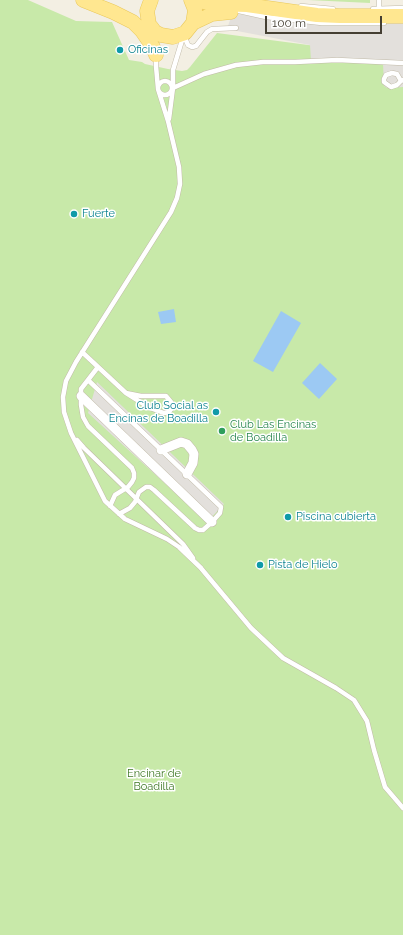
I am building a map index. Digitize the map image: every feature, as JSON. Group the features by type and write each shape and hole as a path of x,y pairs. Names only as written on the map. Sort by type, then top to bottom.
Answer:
{"main road":[{"path":"83,0 114,12 133,22 142,30 153,48 155,39 147,18 147,11 151,0"},
{"path":"99,0 134,12 143,19 155,39"},
{"path":"187,31 199,0 212,4 293,9 340,16 403,16"},
{"path":"155,39 160,35 173,38 187,31 212,14 239,11 293,9"}],"street":[{"path":"81,396 212,522"},
{"path":"161,450 181,442 187,444 194,454 187,474"}],"lane":[{"path":"379,0 381,16"},
{"path":"239,11 266,17 322,23 381,16 403,8"},
{"path":"293,9 342,10"},
{"path":"364,9 381,16"},
{"path":"187,31 188,45 192,47 196,46 212,29 236,28"},
{"path":"168,121 173,88 173,70 187,31"},
{"path":"155,39 158,89 168,121 179,167 180,184 177,198 171,212 82,352 66,381 63,397 64,412 71,433 105,501 125,519 167,539 179,547 201,568"},
{"path":"158,89 161,94 166,95 171,92 173,88 204,74 236,65 263,62 337,60 403,62"},
{"path":"158,89 161,82 166,80 170,82 173,88"},
{"path":"82,352 126,393 150,408 164,413 169,412 172,408 171,402 166,396 141,396 126,393"},
{"path":"98,367 82,389 81,405 83,416 88,426 132,468 134,473 132,482 115,495 110,506"},
{"path":"88,380 221,507 220,513 203,530 195,528 150,487 142,489 130,508 119,514"},
{"path":"71,433 84,448 183,544 251,628 283,658 354,700 367,721 385,787 403,808"}],"green space":[{"name":"Club Las Encinas de Boadilla","path":"0,0 28,0 76,21 112,22 129,60 182,71 187,70 190,67 217,33 331,48 403,47 403,935 0,935"},
{"path":"308,0 370,0 370,3"}],"shaded area":[{"path":"238,14 275,20 403,21 403,87 387,88 384,86 383,63 311,61 310,45 232,30 228,26 231,17"},
{"path":"97,382 224,504 207,522 88,413"}],"water":[{"path":"174,309 176,322 161,324 158,312"},
{"path":"281,311 301,323 273,372 253,361"},
{"path":"320,363 337,379 319,399 302,383"}],"place":[{"name":"Oficinas","path":"120,50"},
{"name":"Fuerte","path":"74,214"},
{"name":"Club Social as Encinas de Boadilla","path":"216,412"},
{"name":"Club Las Encinas de Boadilla","path":"222,431"},
{"name":"Piscina cubierta","path":"288,517"},
{"name":"Pista de Hielo","path":"260,565"}],"park label":[{"name":"Encinar de Boadilla","path":"154,780"}]}
